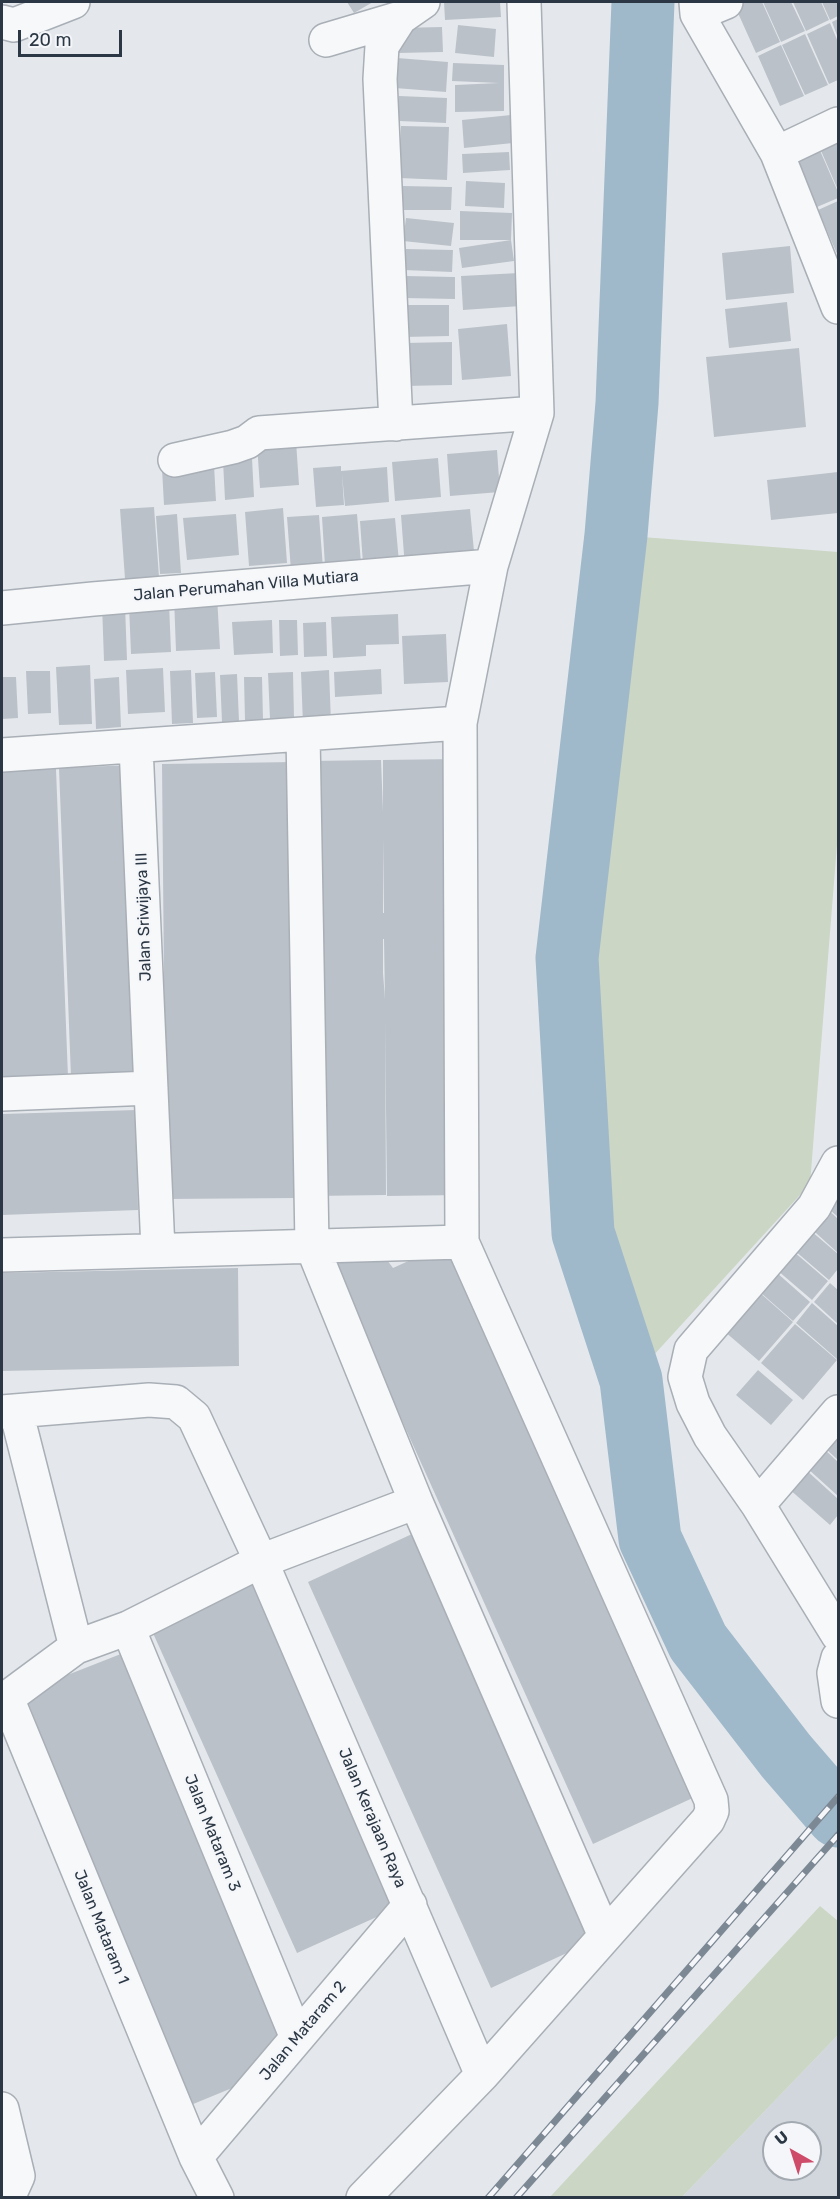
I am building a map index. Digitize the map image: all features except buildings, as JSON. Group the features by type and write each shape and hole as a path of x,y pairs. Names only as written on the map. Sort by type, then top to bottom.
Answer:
{"street":[{"path":"6,16 73,2"},
{"path":"363,2198 482,2075 708,1820 712,1811 711,1800 462,1242 460,723 491,566 537,412 524,2"},
{"path":"726,2 697,8 777,153 836,296"},
{"path":"396,424 380,79 382,46 412,10"},
{"path":"326,40 412,10"},
{"path":"777,153 838,124"},
{"path":"175,460 233,447 247,442 259,433 537,412"},
{"name":"Jalan Perumahan Villa Mutiara","path":"2,608 491,566"},
{"path":"2,755 460,723"},
{"path":"303,734 312,1246 416,1502 605,1936"},
{"name":"Jalan Sriwijaya III","path":"136,746 158,1250"},
{"path":"2,1094 151,1088"},
{"path":"838,1163 814,1207 691,1350 685,1377 693,1403 710,1436 758,1505 838,1635"},
{"path":"2,1255 462,1242"},
{"name":"Jalan Kerajaan Raya","path":"9,1412 148,1400 176,1402 194,1417 261,1561 482,2075"},
{"path":"9,1412 76,1647"},
{"path":"758,1505 838,1413"},
{"path":"4,1698 76,1647 128,1628 261,1561 416,1502"},
{"name":"Jalan Mataram 3","path":"128,1628 297,2038"},
{"path":"838,1658 834,1673 838,1701"},
{"name":"Jalan Mataram 1","path":"4,1698 196,2157 217,2198"},
{"name":"Jalan Mataram 2","path":"196,2157 410,1905"},
{"path":"2,2109 18,2176 8,2198"}],"shaded area":[{"path":"838,2035 838,2197 682,2197"}],"green space":[{"path":"616,535 838,552 838,832 810,1184 631,1380 583,1233 567,958"},
{"path":"820,1906 838,1921 838,2035 682,2197 550,2197"}],"waterway":[{"path":"643,2 627,403 616,535 567,958 583,1233 631,1380 650,1539 698,1642 786,1756 838,1816"}],"railway":[{"path":"488,2198 838,1797"},
{"path":"516,2198 838,1835"}]}
